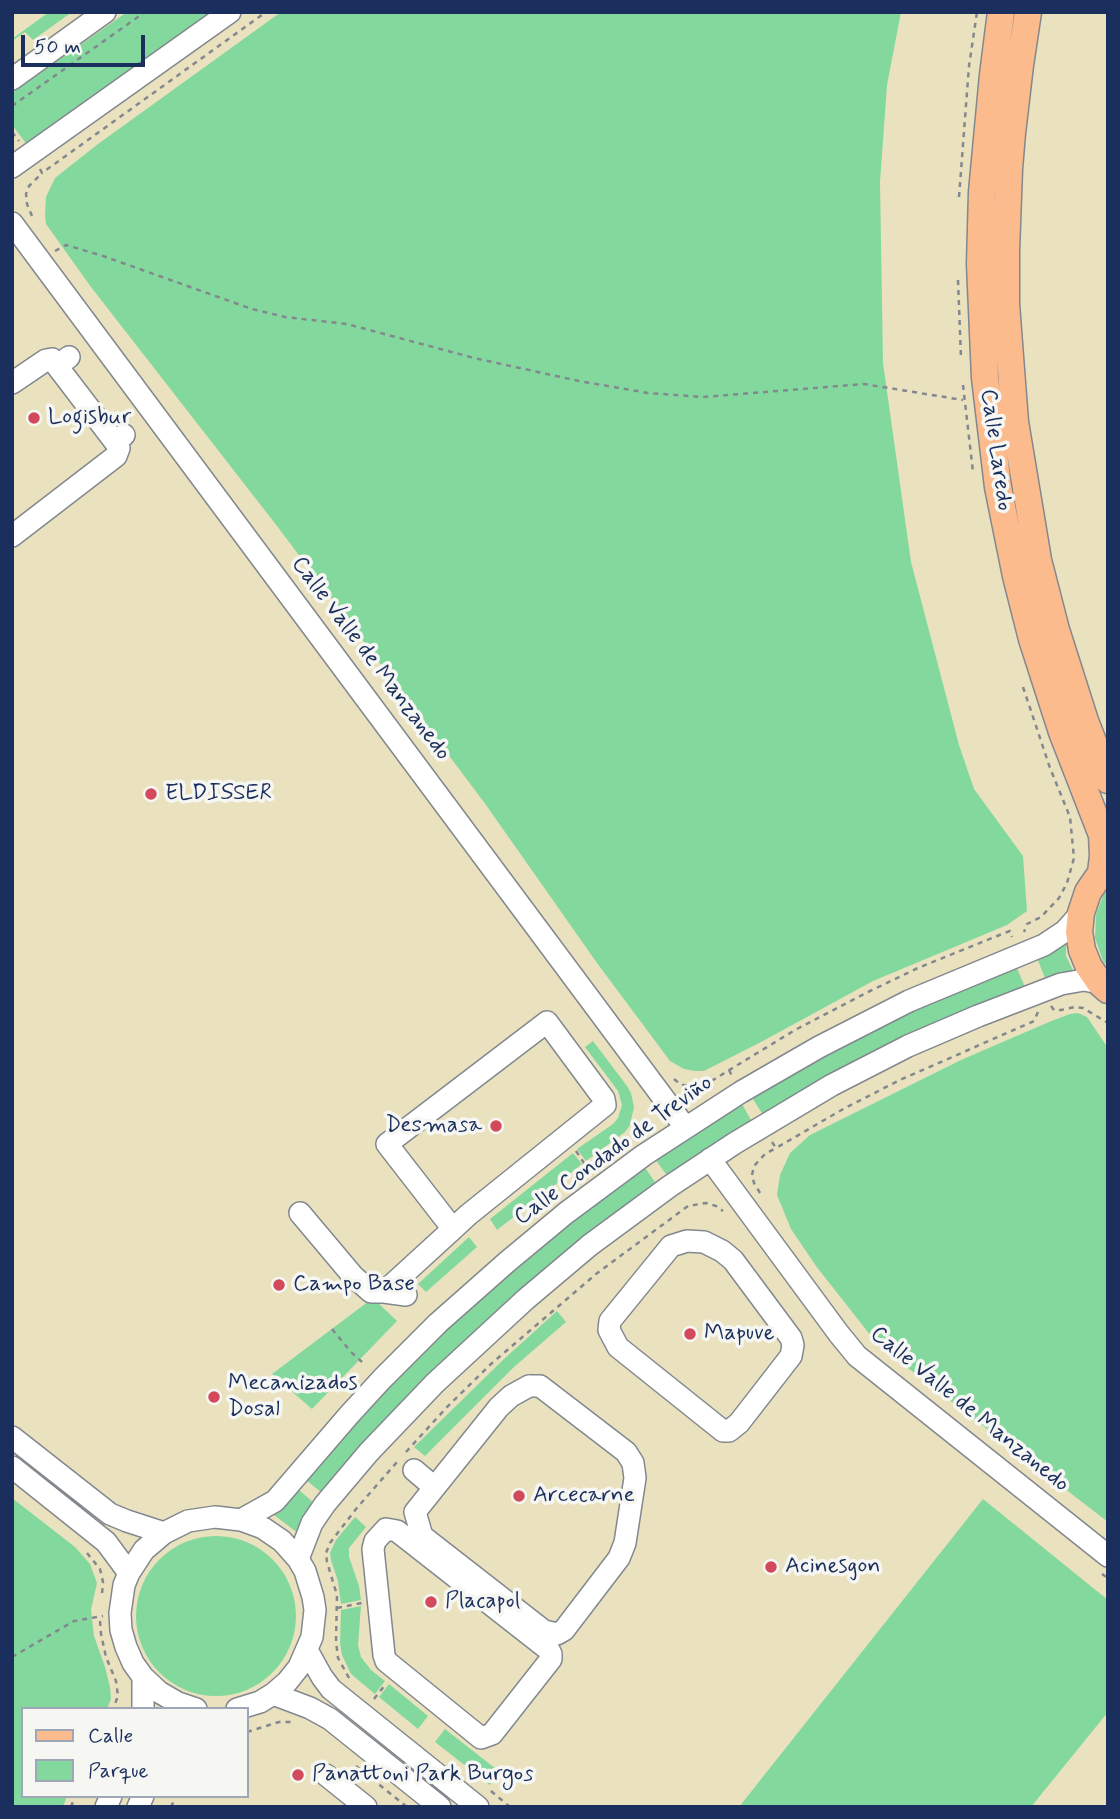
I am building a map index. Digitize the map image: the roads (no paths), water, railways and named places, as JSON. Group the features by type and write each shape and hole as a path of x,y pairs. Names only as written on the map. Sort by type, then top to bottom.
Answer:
{"main road":[{"name":"Calle Laredo","path":"1002,12 991,89 982,192 980,264 985,378 998,487 1032,639 1062,732 1102,835 1103,856 1094,872"},
{"name":"Calle Laredo","path":"1028,12 1012,133 1006,251 1006,304 1015,422 1028,509 1056,630 1085,721 1108,780"},
{"path":"1094,872 1088,892 1071,907 1089,967 1104,986"}],"street":[{"path":"12,79 105,12"},
{"path":"21,161 230,12"},
{"name":"Calle Valle de Manzanedo","path":"12,223 685,1128"},
{"path":"12,383 46,360 63,362 120,438 116,456 12,536"},
{"name":"Calle Condado de Treviño","path":"242,1520 275,1502 382,1379 438,1323 583,1200 685,1128 819,1047 909,1001 1044,945 1065,931 1071,907"},
{"path":"298,1559 312,1522 326,1504 369,1452 443,1375 590,1245 667,1188 832,1085 919,1041 1061,984 1084,980 1104,986"},
{"path":"384,1292 467,1224 605,1105 570,1040 547,1022 387,1144 467,1224"},
{"name":"Calle Valle de Manzanedo","path":"710,1159 857,1356 1108,1556"},
{"path":"300,1213 353,1276 370,1292 406,1295"},
{"path":"687,1241 704,1242 733,1260 783,1321 793,1345 791,1356 739,1423 729,1431 723,1431 618,1347 609,1330 610,1321 671,1246 687,1241"},
{"path":"529,1386 540,1386 626,1452 633,1464 635,1478 625,1543 618,1558 564,1630 557,1634 544,1631 422,1536 415,1512 435,1487 499,1407 511,1396 529,1386"},
{"path":"12,1437 110,1514 164,1533"},
{"path":"12,1467 106,1542 130,1573"},
{"path":"414,1469 435,1487"},
{"path":"190,1707 159,1692 143,1677 133,1663 121,1630 110,1615 144,1550 164,1533 188,1521 215,1517 242,1520 263,1528 282,1541 298,1559 310,1583 315,1610 312,1637 299,1667 273,1694 244,1707"},
{"path":"378,1526 397,1531 549,1650 551,1659 492,1734 481,1738 441,1716 386,1661 373,1549 378,1526"},
{"path":"307,1650 331,1689 478,1807"},
{"path":"142,1707 143,1677"},
{"path":"273,1694 330,1719 440,1807"},
{"path":"326,1775 366,1807"}],"place":[{"name":"Logisbur","path":"34,418"},
{"name":"ELDISSER","path":"151,794"},
{"name":"Desmasa","path":"496,1126"},
{"name":"Campo Base","path":"279,1285"},
{"name":"Mapuve","path":"690,1334"},
{"name":"Mecanizados Dosal","path":"214,1397"},
{"name":"Arcecarne","path":"519,1496"},
{"name":"Acinesgon","path":"771,1567"},
{"name":"Placapol","path":"431,1602"},
{"name":"Panattoni Park Burgos","path":"298,1775"}]}
